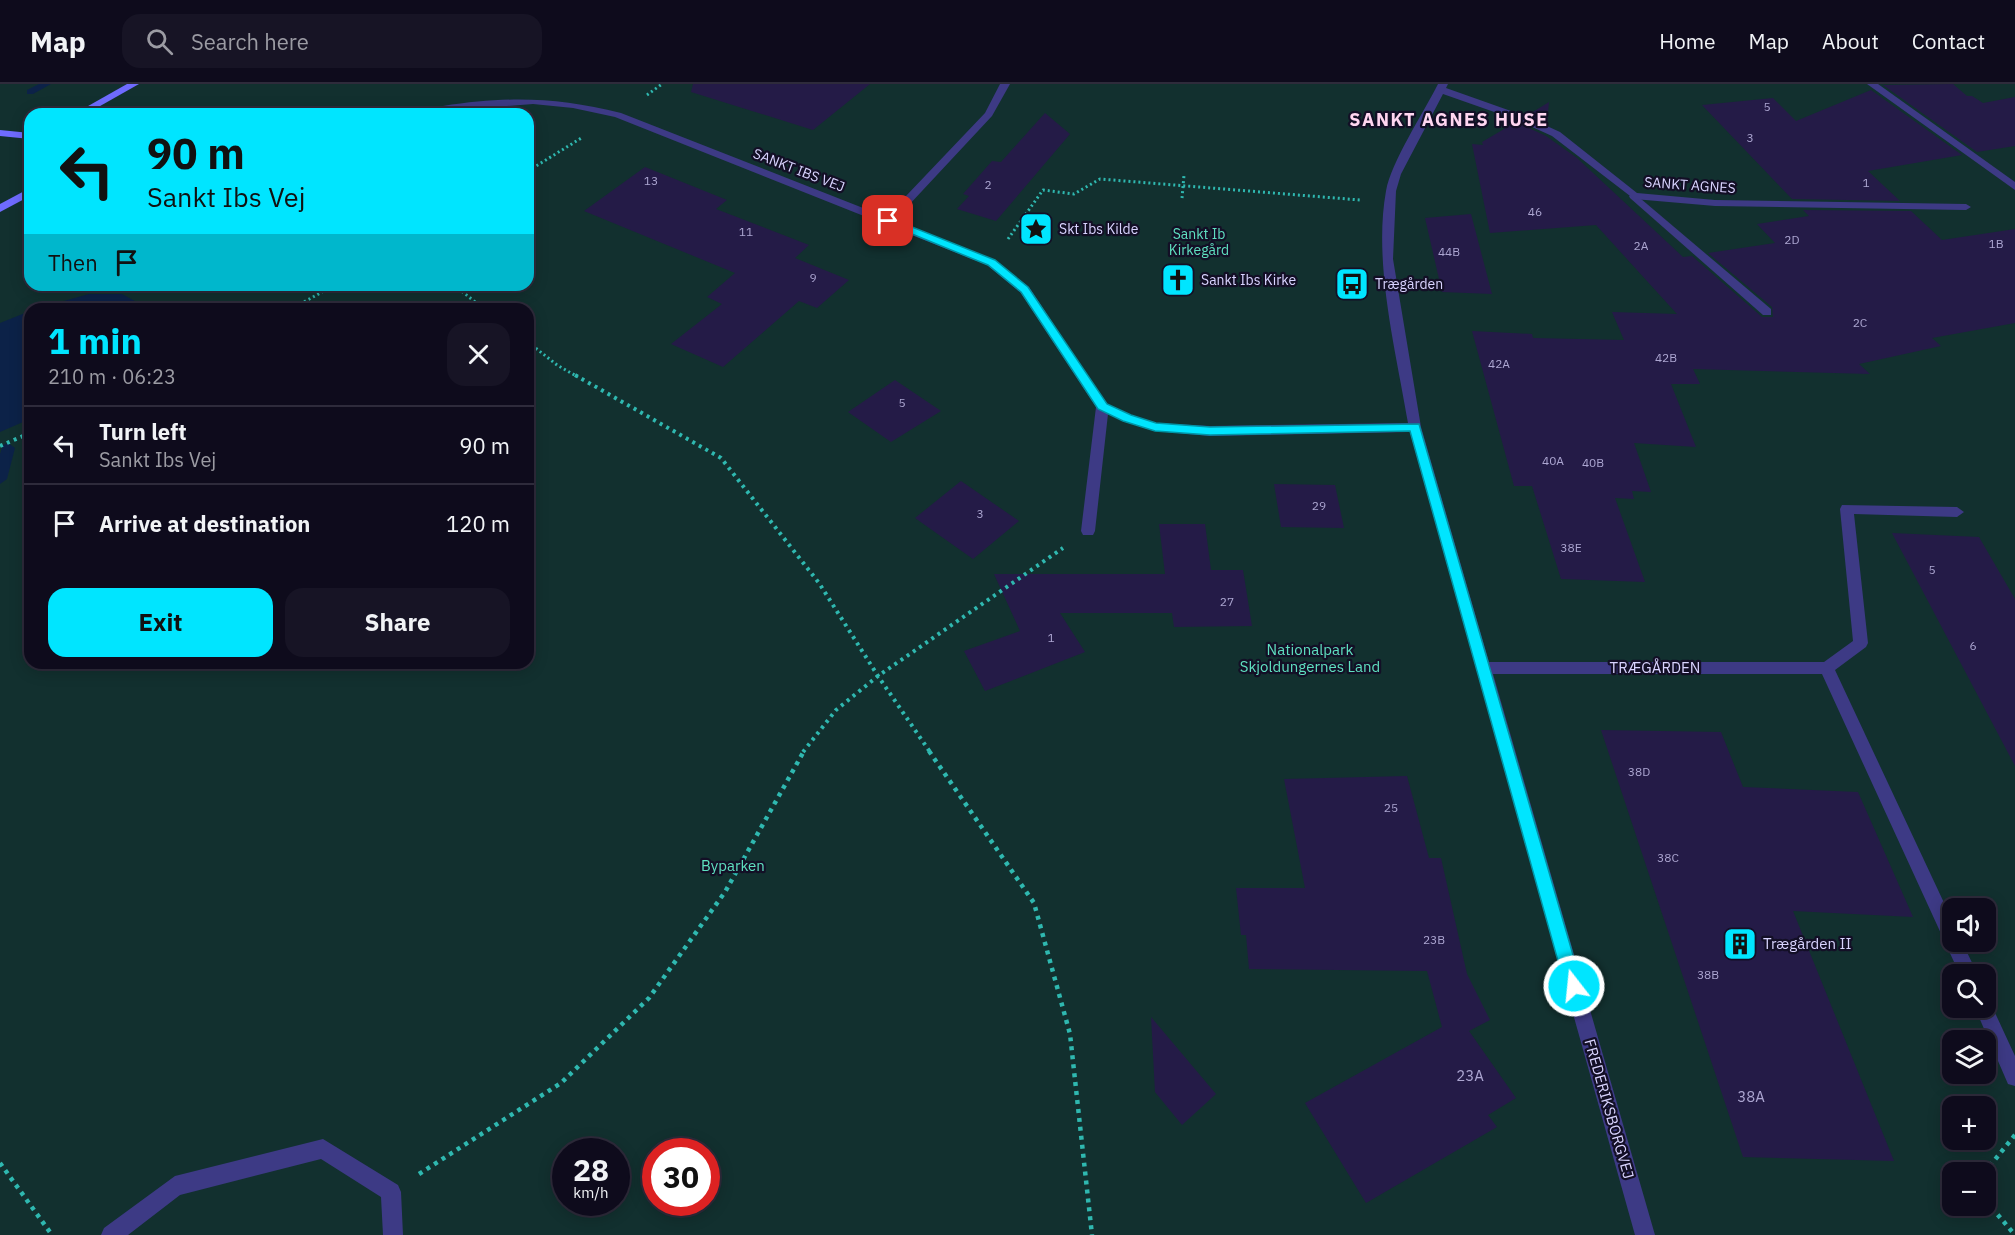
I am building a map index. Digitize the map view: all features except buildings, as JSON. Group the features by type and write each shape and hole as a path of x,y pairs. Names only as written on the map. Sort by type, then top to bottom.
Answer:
{"main road":[{"path":"90,108 134,84"},
{"path":"0,133 24,135"},
{"path":"0,209 24,195"}],"street":[{"path":"888,221 989,114 1005,84"},
{"path":"1872,84 2015,188"},
{"name":"SANKT AGNES","path":"1442,87 1556,134 1634,196 1715,203 1966,207"},
{"name":"FREDERIKSBORGVEJ","path":"1442,87 1396,174 1390,202 1387,259 1415,427 1645,1235"},
{"name":"SANKT IBS VEJ","path":"448,108 472,104 532,102 572,105 618,115 991,263 1025,290 1102,407"},
{"path":"1634,196 1767,312"},
{"path":"1088,531 1102,407 1155,427 1210,431 1415,427"},
{"path":"1942,918 1827,668 1860,643 1847,509 1957,512"},
{"name":"TRÆGÅRDEN","path":"1483,668 1827,668"},
{"path":"1988,1018 2015,1077"},
{"path":"111,1235 175,1186 323,1149 391,1192 393,1235"}],"path":[{"path":"534,167 618,115"},
{"path":"1182,198 1184,175"},
{"path":"991,263 1043,190 1074,194 1100,179 1390,202"},
{"path":"302,303 324,291"},
{"path":"462,291 476,303"},
{"path":"534,347 557,365 721,458 819,583 879,676 1034,903 1070,1034 1092,1235"},
{"path":"0,446 24,436"},
{"path":"391,1192 561,1083 649,998 725,892 801,755 836,710 879,676 1088,531"},
{"path":"1993,1162 2015,1135"},
{"path":"0,1163 52,1235"},
{"path":"1996,1212 2015,1235"}],"green space":[{"name":"Nationalpark Skjoldungernes Land","path":"0,84 2015,84 2015,1235 0,1235"}],"water":[{"path":"89,294 122,294 138,303 57,303"},
{"path":"24,313 24,422 0,432 0,323"}],"waterway":[{"path":"30,92 46,84"},
{"path":"0,479 8,448"}],"place":[{"name":"Skt Ibs Kilde","path":"1036,229"},
{"name":"Sankt Ibs Kirke","path":"1178,280"},
{"name":"Trægården","path":"1352,284"},
{"name":"Trægården II","path":"1740,944"}],"district":[{"name":"SANKT AGNES HUSE","path":"1449,120"}],"route":[{"path":"888,221 991,263 1025,290 1102,407 1127,418 1155,427 1210,431 1415,427 1574,986"}],"park label":[{"name":"Sankt Ib Kirkegård","path":"1199,242"},
{"name":"Byparken","path":"733,866"}]}
